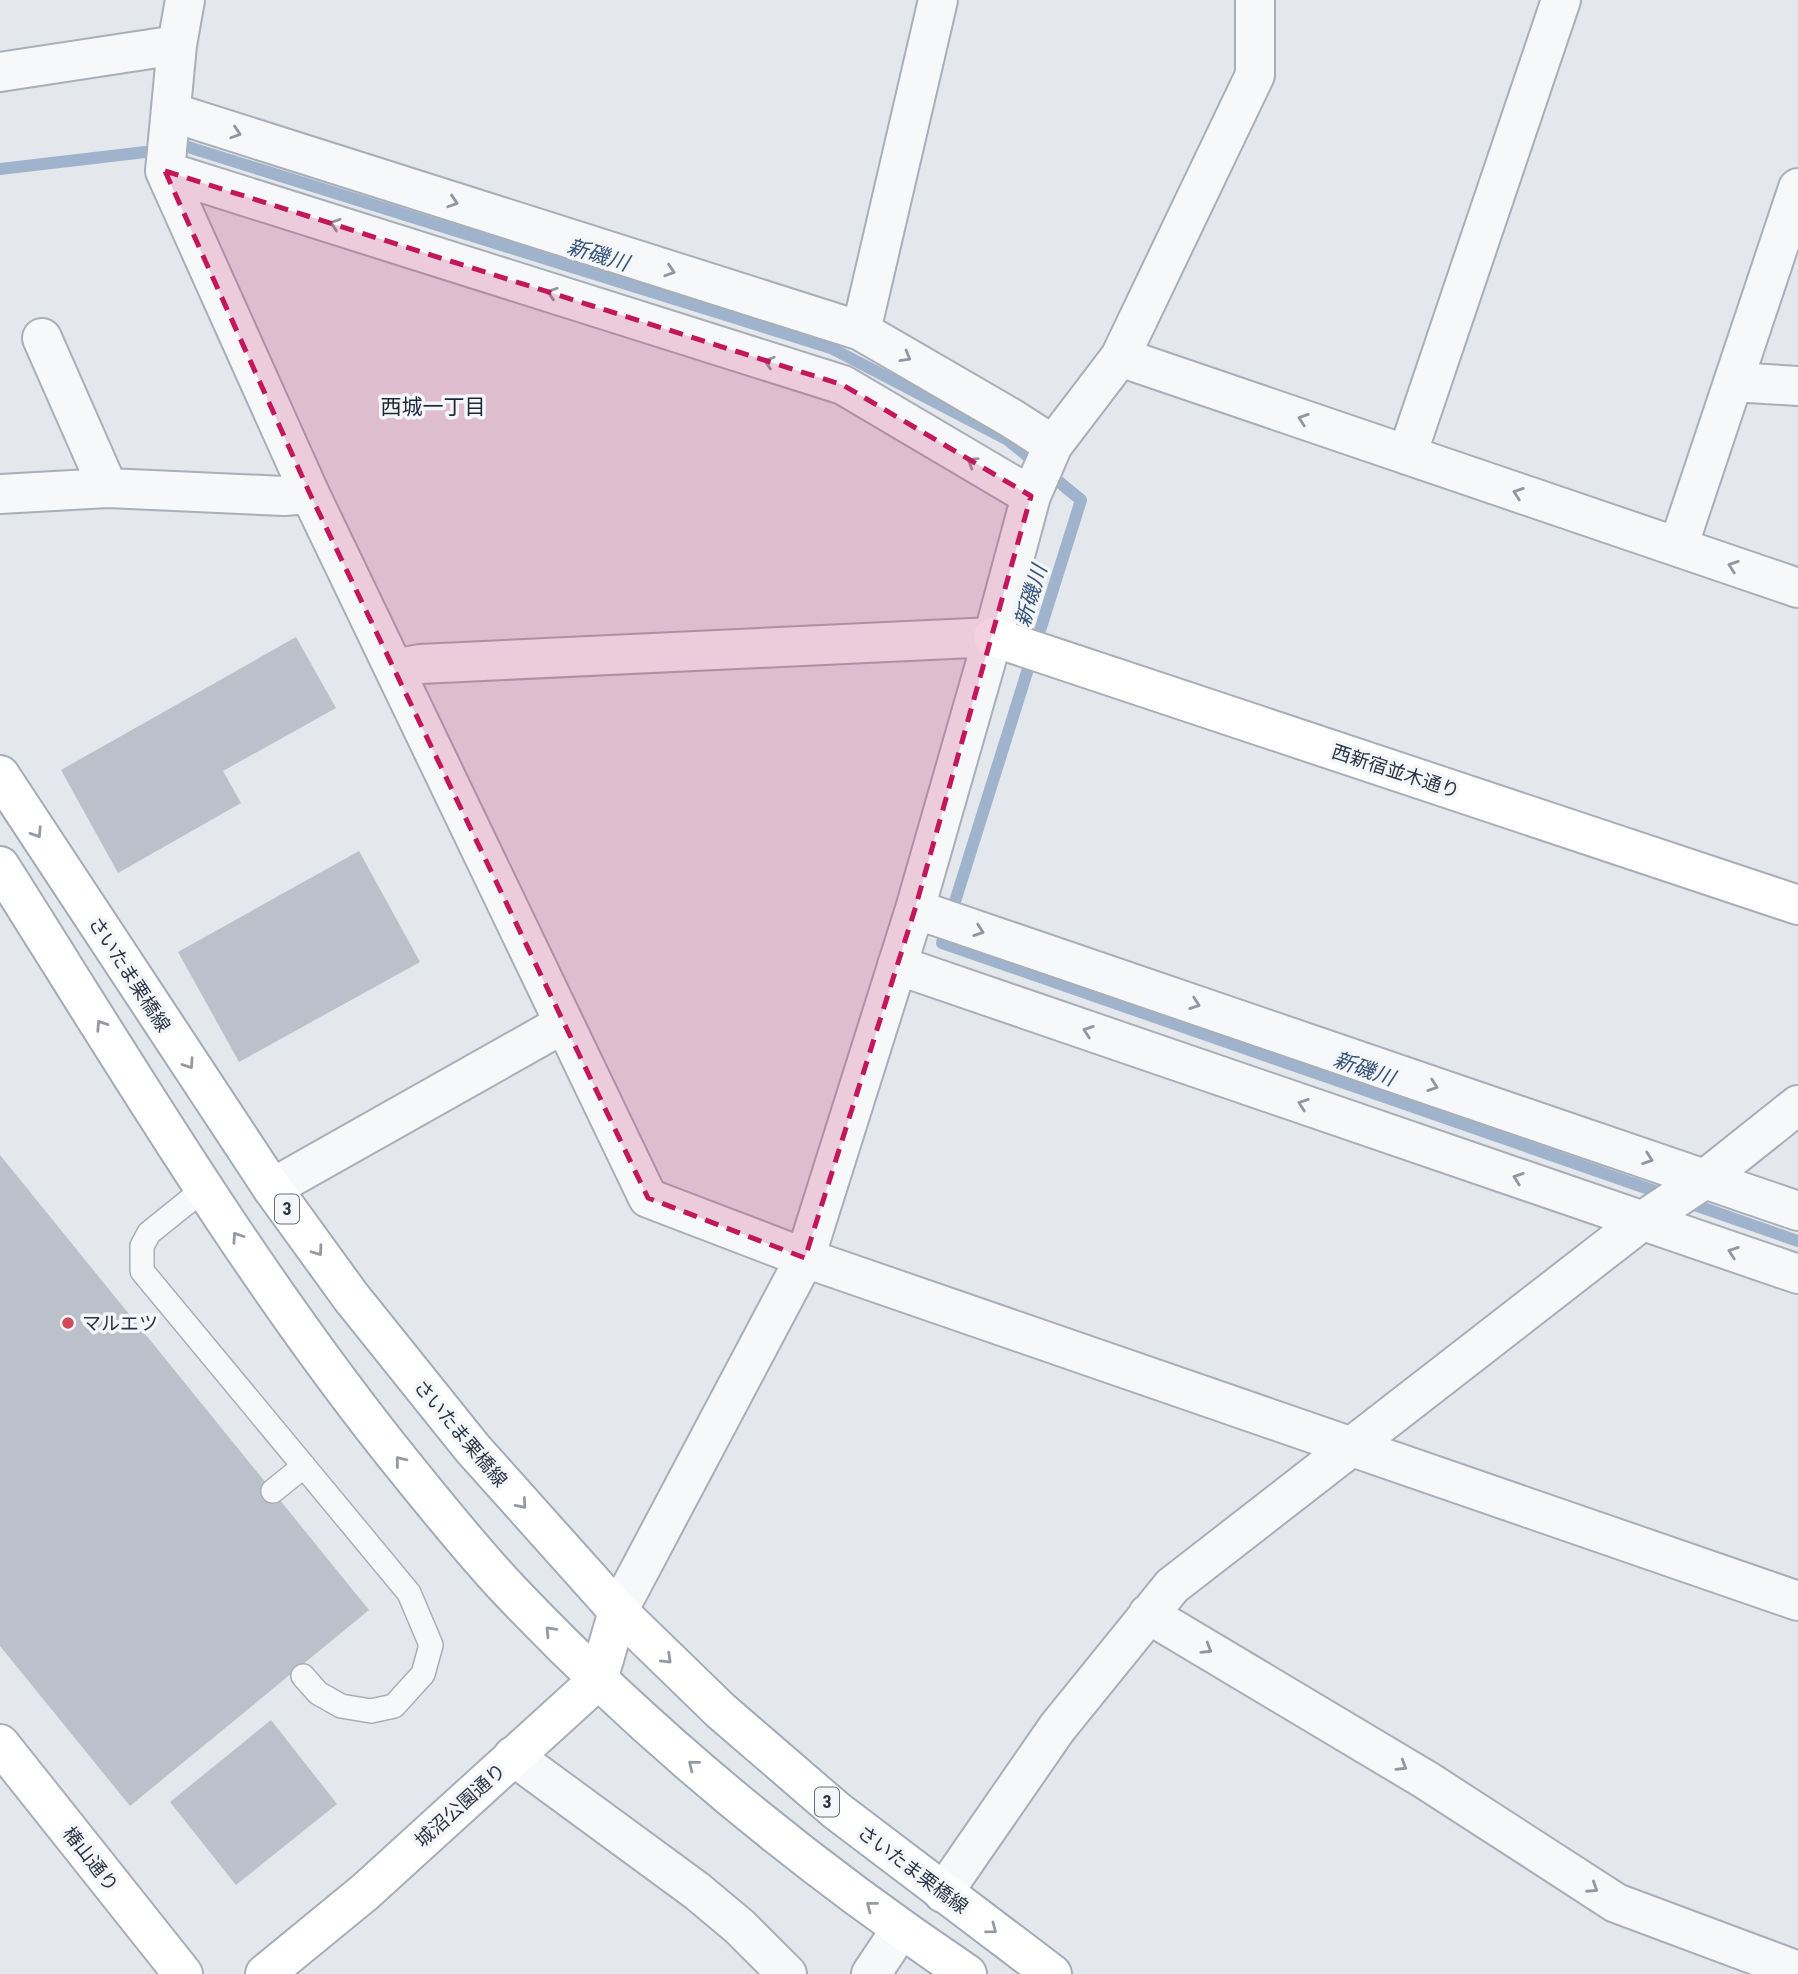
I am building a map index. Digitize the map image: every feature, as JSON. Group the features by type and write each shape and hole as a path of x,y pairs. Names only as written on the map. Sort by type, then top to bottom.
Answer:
{"main road":[{"name":"西新宿並木通り","path":"1000,639 1798,905"},
{"name":"さいたま栗橋線","path":"0,775 272,1188 351,1297 473,1449 618,1611 731,1720 837,1811 1052,1974"},
{"path":"0,866 205,1188 304,1337 362,1415 509,1590 598,1680 683,1757 901,1930 967,1974"},
{"path":"598,1680 618,1611"},
{"name":"城沼公園通り","path":"265,1974 365,1892 598,1680"},
{"name":"椿山通り","path":"0,1744 183,1974"}],"street":[{"path":"185,0 177,45 165,171 310,494 648,1198 805,1258 1798,1601"},
{"path":"861,331 938,0"},
{"path":"618,1611 805,1258 1000,639 1031,496 1053,445 1120,357 1255,75 1255,0"},
{"path":"1407,455 1561,0"},
{"path":"0,72 177,45"},
{"path":"171,112 861,331 1053,445"},
{"path":"165,171 842,385 1031,496"},
{"path":"1678,547 1798,188"},
{"path":"42,338 108,488"},
{"path":"1120,357 1798,588"},
{"path":"1733,383 1798,386"},
{"path":"0,494 108,488 284,496 310,494"},
{"path":"394,669 420,664 1000,639"},
{"path":"915,909 1798,1211"},
{"path":"898,965 1798,1274"},
{"path":"272,1188 563,1024"},
{"path":"943,1893 1057,1728 1172,1586 1642,1221 1705,1179 1798,1105"},
{"path":"1148,1614 1426,1780 1616,1903 1798,1971"},
{"path":"513,1756 697,1891 740,1927 787,1974"},
{"path":"871,1974 901,1930"}],"lane":[{"path":"205,1188 149,1233 142,1246 142,1271 409,1592 431,1644 423,1674 394,1706 371,1712 341,1706 318,1693 303,1676"},
{"path":"273,1491 304,1466"}],"highlighted area":[{"path":"165,171 843,385 1031,496 915,909 805,1258 648,1198 310,494"}],"building":[{"path":"296,637 336,708 223,771 241,803 118,873 61,770"},
{"path":"359,851 420,962 239,1062 178,952"},
{"name":"マルエツ","path":"0,1155 369,1610 130,1806 0,1646"},
{"path":"271,1720 337,1804 236,1885 170,1802"}],"waterway":[{"name":"新磯川","path":"0,169 188,147 831,348 1008,440 1081,500 942,943 1669,1196"},
{"name":"新磯川","path":"1686,1202 1798,1241"}],"place":[{"name":"マルエツ","path":"68,1323"}],"district":[{"name":"西城一丁目","path":"433,407"}]}
